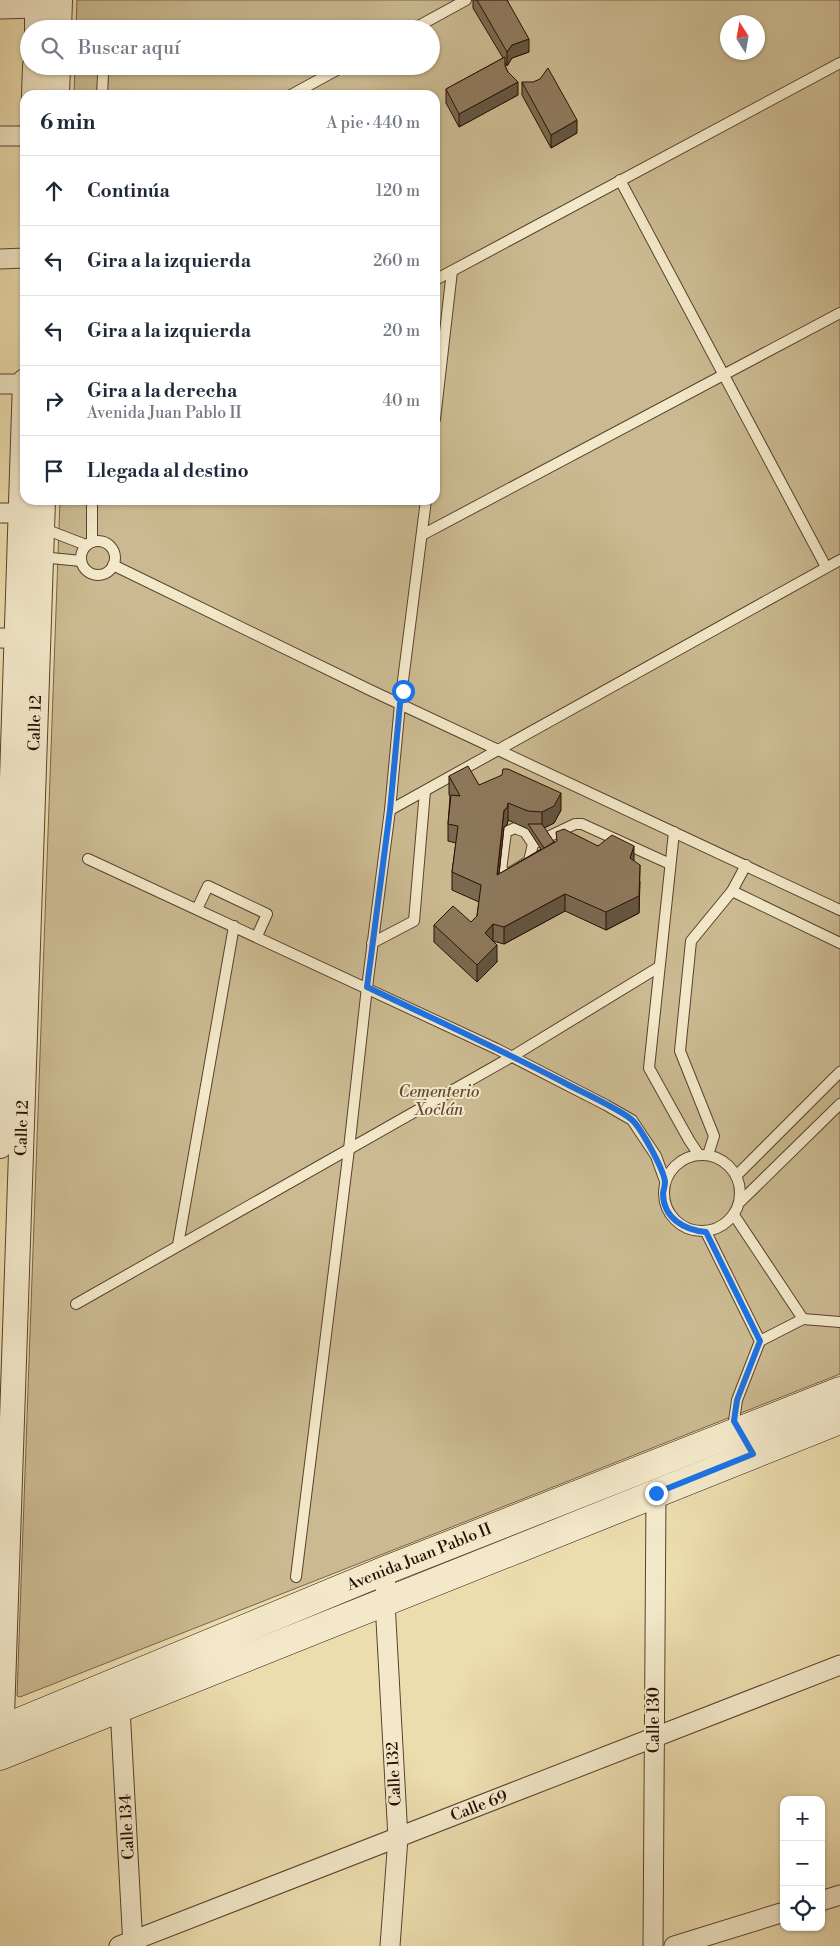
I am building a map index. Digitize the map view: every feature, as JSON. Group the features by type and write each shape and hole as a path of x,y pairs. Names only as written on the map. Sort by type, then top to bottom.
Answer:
{"main road":[{"name":"Avenida Juan Pablo II","path":"1,1743 120,1708 656,1493 840,1391"},
{"name":"Avenida Juan Pablo II","path":"1,1743 386,1570 745,1442 840,1420"}],"street":[{"path":"59,20 60,0"},
{"path":"0,9 37,12"},
{"path":"34,90 35,75"},
{"path":"57,90 58,75"},
{"path":"0,136 20,136"},
{"path":"0,259 20,258"},
{"path":"0,384 20,383"},
{"name":"Calle 12","path":"1,1743 8,1317 10,1016 18,638 10,513 20,426"},
{"name":"Calle 12","path":"18,638 41,556 43,505"},
{"name":"Calle 12","path":"0,1146 10,1016"},
{"name":"Calle 130","path":"653,1946 656,1493"},
{"name":"Calle 132","path":"386,1570 385,1602 398,1838 390,1946"},
{"name":"Calle 69","path":"128,1944 840,1666"},
{"name":"Calle 134","path":"120,1708 128,1944"},
{"path":"825,1900 840,1895"},
{"path":"674,1946 780,1913"}],"lane":[{"path":"429,20 466,0"},
{"path":"440,277 840,63"},
{"path":"102,90 103,75"},
{"path":"300,90 328,75"},
{"path":"620,180 826,567"},
{"path":"440,375 452,271"},
{"path":"422,535 840,313"},
{"path":"42,528 89,544 103,542 112,549 115,560 106,573 96,574 86,570 81,561 83,550 89,544 92,505"},
{"path":"296,1577 425,505"},
{"path":"41,556 81,561"},
{"path":"390,810 840,560"},
{"path":"113,565 400,704 840,910"},
{"path":"372,943 414,922 425,791"},
{"path":"533,844 562,829 575,824 582,824 670,864"},
{"path":"674,832 649,1068 689,1140 703,1155"},
{"path":"88,859 513,1056 632,1120 656,1156 665,1181"},
{"path":"703,1155 714,1136 680,1051 691,941 732,891 746,865"},
{"path":"197,909 208,886 267,914 256,936"},
{"path":"732,891 840,943"},
{"path":"178,1245 234,926"},
{"path":"76,1304 513,1056 659,967"},
{"path":"736,1176 840,1072"},
{"path":"740,1202 840,1104"},
{"path":"703,1155 718,1158 727,1164 736,1176 741,1191 740,1202 734,1215 726,1224 716,1229 706,1232 693,1231 681,1226 665,1206 663,1194 665,1181 671,1170 690,1156 703,1155"},
{"path":"734,1215 803,1320"},
{"path":"706,1232 760,1341"},
{"path":"745,1442 734,1421 737,1400 760,1341 803,1320 840,1322"}],"green space":[{"name":"Cementerio Xoclán","path":"77,0 840,0 840,1374 20,1697 17,1696 60,505 440,505 440,90 74,90 75,75 440,75 440,20 76,20"}],"building":[{"path":"477,0 507,0 529,39 512,45 507,52"},
{"path":"505,57 505,66 508,72 518,82 459,114 446,89"},
{"path":"548,68 577,120 551,135 522,82 533,82 540,79"},
{"path":"468,766 479,785 502,775 503,769 508,769 561,793 554,806 542,812 528,811 508,803 507,808 504,810 497,875 557,841 556,832 564,829 598,846 612,835 634,846 630,858 640,865 639,896 606,912 565,894 504,927 493,924 485,933 497,945 477,965 434,925 453,906 471,922 477,916 481,885 452,872 458,826 448,824 451,795 460,796 449,776"},
{"path":"528,824 542,824 554,842 544,848"}],"route":[{"path":"403,691 367,987 513,1056 632,1120 656,1156 665,1181 663,1194 665,1206 681,1226 693,1231 706,1232 760,1341 737,1400 734,1421 753,1454 656,1493"}]}
